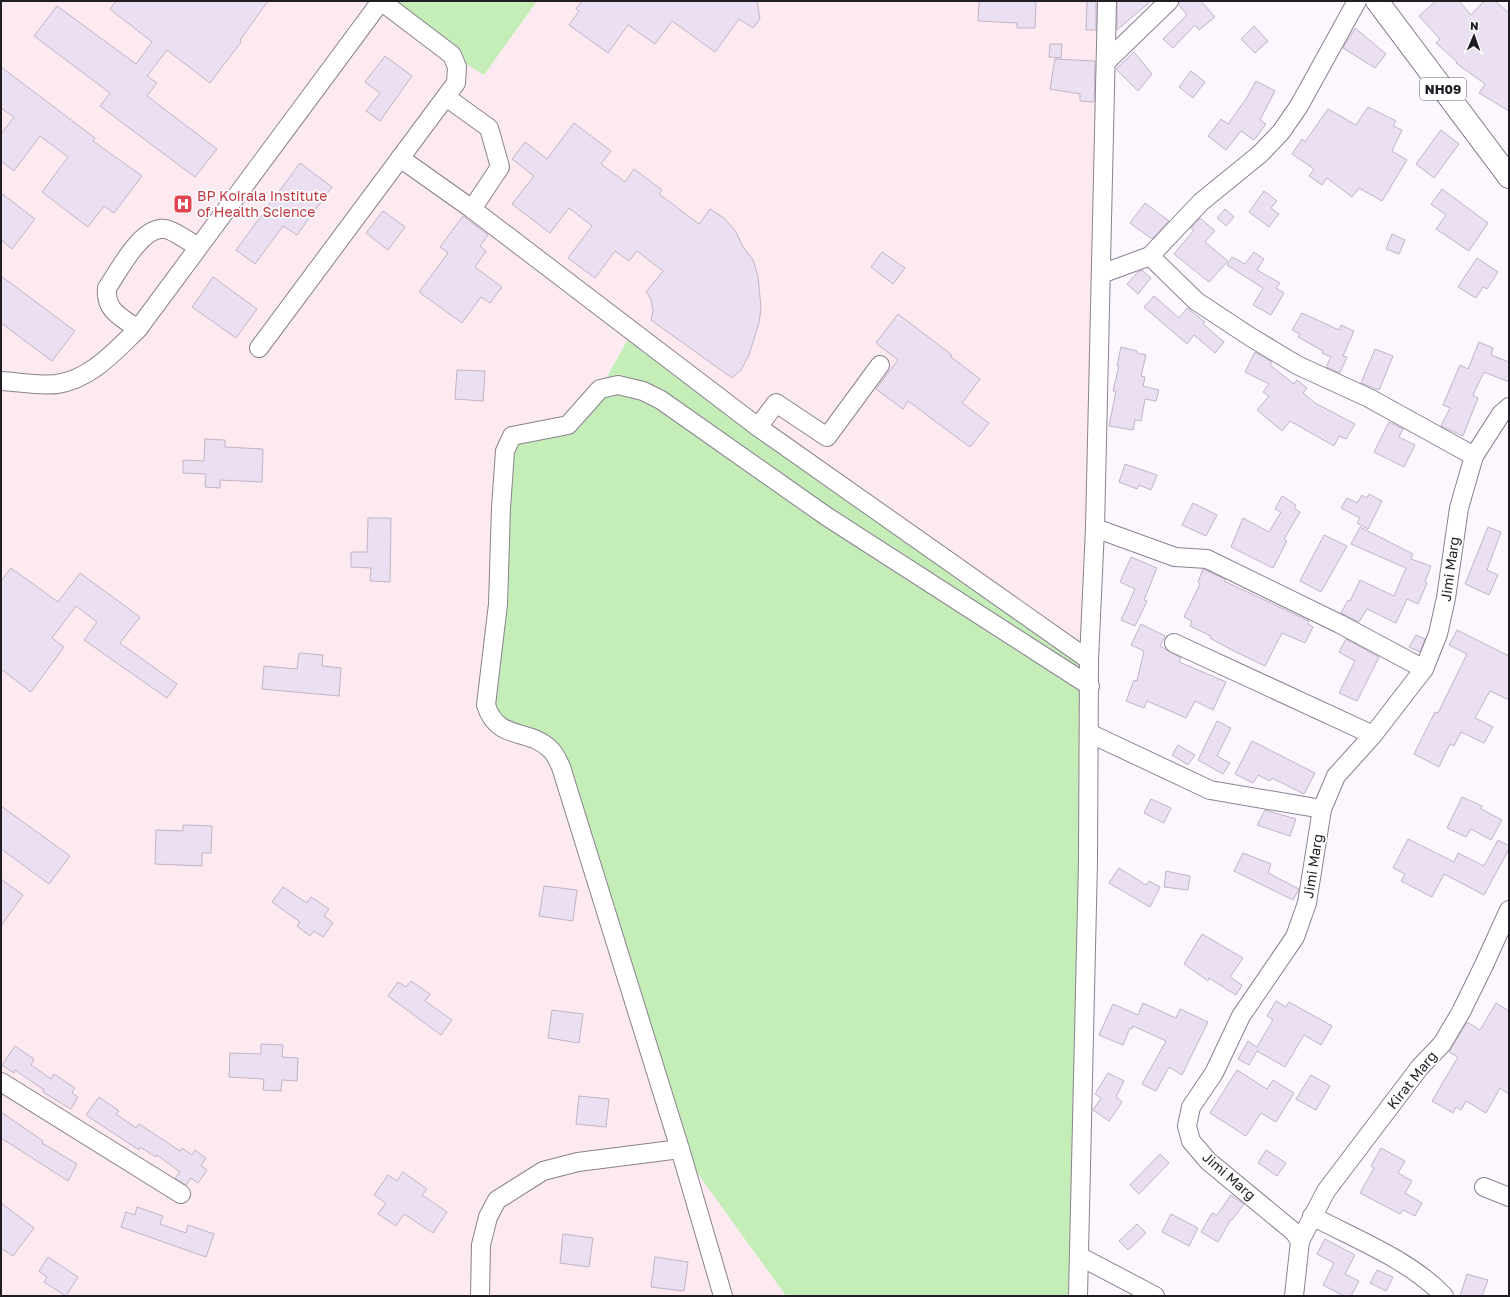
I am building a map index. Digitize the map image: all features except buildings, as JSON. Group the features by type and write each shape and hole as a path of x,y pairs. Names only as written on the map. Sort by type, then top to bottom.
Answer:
{"main road":[{"name":"NH09","path":"1377,1 1509,177"}],"street":[{"path":"1,381 57,384 76,378 101,364 138,329 381,1 452,55 458,76 456,83 259,348"},
{"path":"1078,1296 1090,686 1089,660 1095,528 1107,1"},
{"path":"1106,62 1169,1"},
{"path":"1101,274 1150,256 1201,202 1260,154 1281,132 1299,106 1357,1"},
{"path":"446,97 489,128 500,166 472,209"},
{"path":"400,158 472,209 758,427 1089,660"},
{"path":"138,329 111,310 106,298 107,288 143,237 154,230 166,229 198,247"},
{"path":"1150,256 1196,301 1249,336 1297,365 1369,398 1474,456"},
{"path":"758,427 776,403 827,437 880,365"},
{"path":"723,1296 680,1149 561,767 551,749 538,740 502,728 490,718 486,705 498,604 501,508 505,451 512,436 568,425 600,389 618,385 642,391 661,400 826,516 1090,686"},
{"name":"Jimi Marg","path":"1300,1241 1294,1232 1208,1161 1191,1141 1187,1126 1191,1107 1214,1073 1241,1016 1295,937 1307,903 1322,809 1336,776 1373,735 1424,669 1438,634 1446,598 1451,554 1459,508 1474,456 1501,414 1509,407"},
{"path":"1095,528 1174,557 1207,559 1340,624 1424,669"},
{"path":"1174,643 1373,735"},
{"path":"1089,733 1210,790 1322,809"},
{"name":"Kirat Marg","path":"1300,1241 1326,1191 1420,1067 1442,1044 1484,965 1509,910"},
{"path":"1,1082 181,1194"},
{"path":"480,1296 481,1244 488,1217 497,1200 543,1171 578,1162 680,1149"},
{"path":"1484,1187 1509,1197"},
{"path":"1312,1216 1397,1260 1419,1275 1444,1296"},
{"path":"1294,1296 1300,1241"},
{"path":"1079,1256 1155,1296"}],"shaded area":[{"path":"1,1 381,1 484,75 537,1 1107,1 1089,660 632,332 600,389 551,749 680,1149 786,1296 1,1296"}],"green space":[{"path":"381,1 537,1 484,75 452,55"},
{"path":"632,332 1089,660 1078,1296 786,1296 680,1149 551,749 502,728 488,684 512,436 568,425 600,389"}],"place":[{"name":"BP Koirala Institute of Health Science","path":"183,204"}]}
